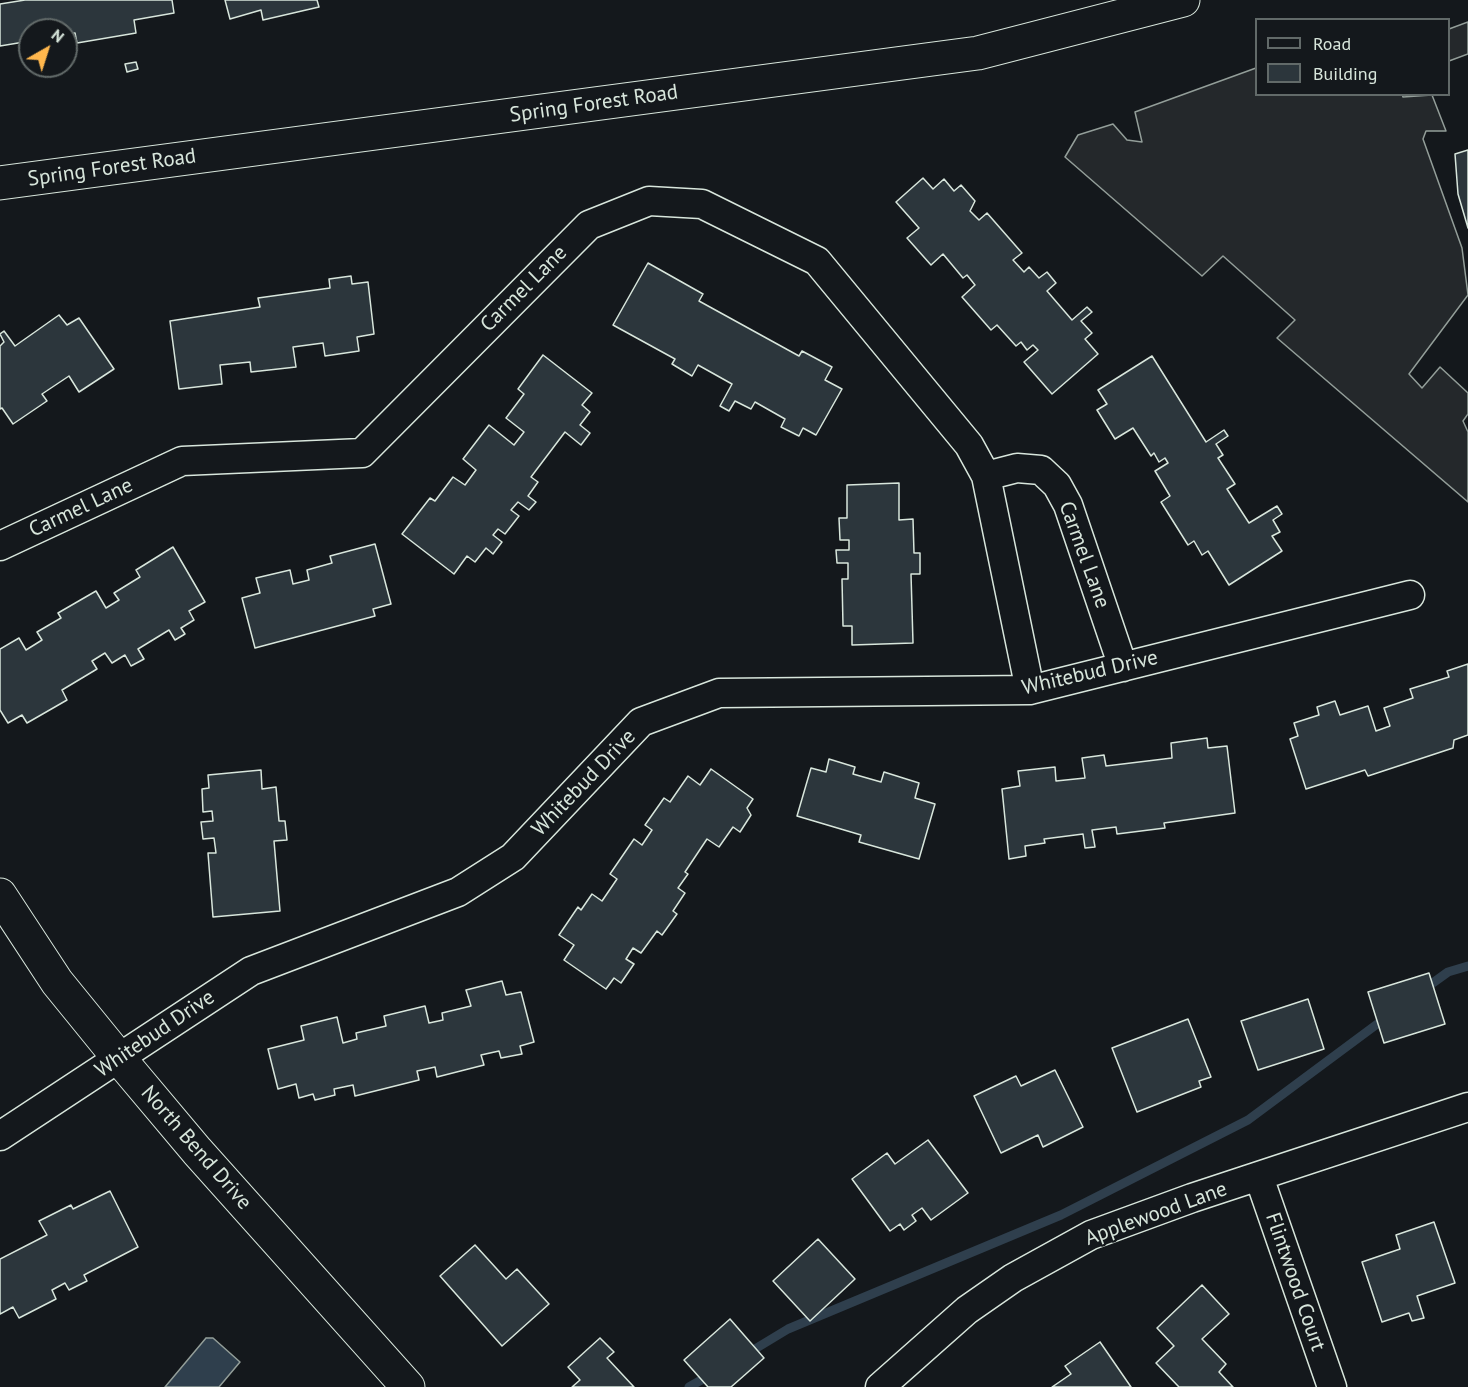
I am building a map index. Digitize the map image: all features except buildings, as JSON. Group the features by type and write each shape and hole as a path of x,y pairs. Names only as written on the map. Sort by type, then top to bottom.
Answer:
{"main road":[{"name":"Spring Forest Road","path":"0,183 978,53 1183,0"},
{"name":"North Bend Drive","path":"0,896 57,982 118,1057 197,1151 408,1387"}],"street":[{"name":"Carmel Lane","path":"0,546 182,461 362,453 589,225 649,201 702,204 817,261 969,445 986,476 1030,690"},
{"name":"Carmel Lane","path":"986,476 1017,468 1041,470 1057,485 1068,505 1123,667"},
{"name":"Whitebud Drive","path":"0,1136 251,971 458,892 495,869 513,857 641,722 719,693 1030,690 1410,595"},
{"name":"Applewood Lane","path":"880,1387 967,1310 1013,1278 1092,1235 1192,1198 1468,1107"},
{"name":"Flintwood Court","path":"1259,1177 1332,1387"}],"shaded area":[{"path":"1468,22 1468,54 1450,61 1450,29"},
{"path":"1255,68 1255,96 1432,96 1446,131 1426,131 1423,139 1462,248 1468,295 1409,374 1422,388 1440,367 1468,393 1468,414 1463,421 1468,432 1468,502 1277,338 1295,320 1223,256 1202,276 1065,157 1078,135 1113,124 1127,140 1142,142 1135,112"}],"water":[{"path":"206,1338 213,1338 240,1362 219,1387 165,1387"}],"waterway":[{"path":"1423,990 1448,972 1468,966"},
{"path":"745,1355 788,1329 1061,1215 1248,1120 1388,1016"},
{"path":"689,1387 712,1374"}]}
